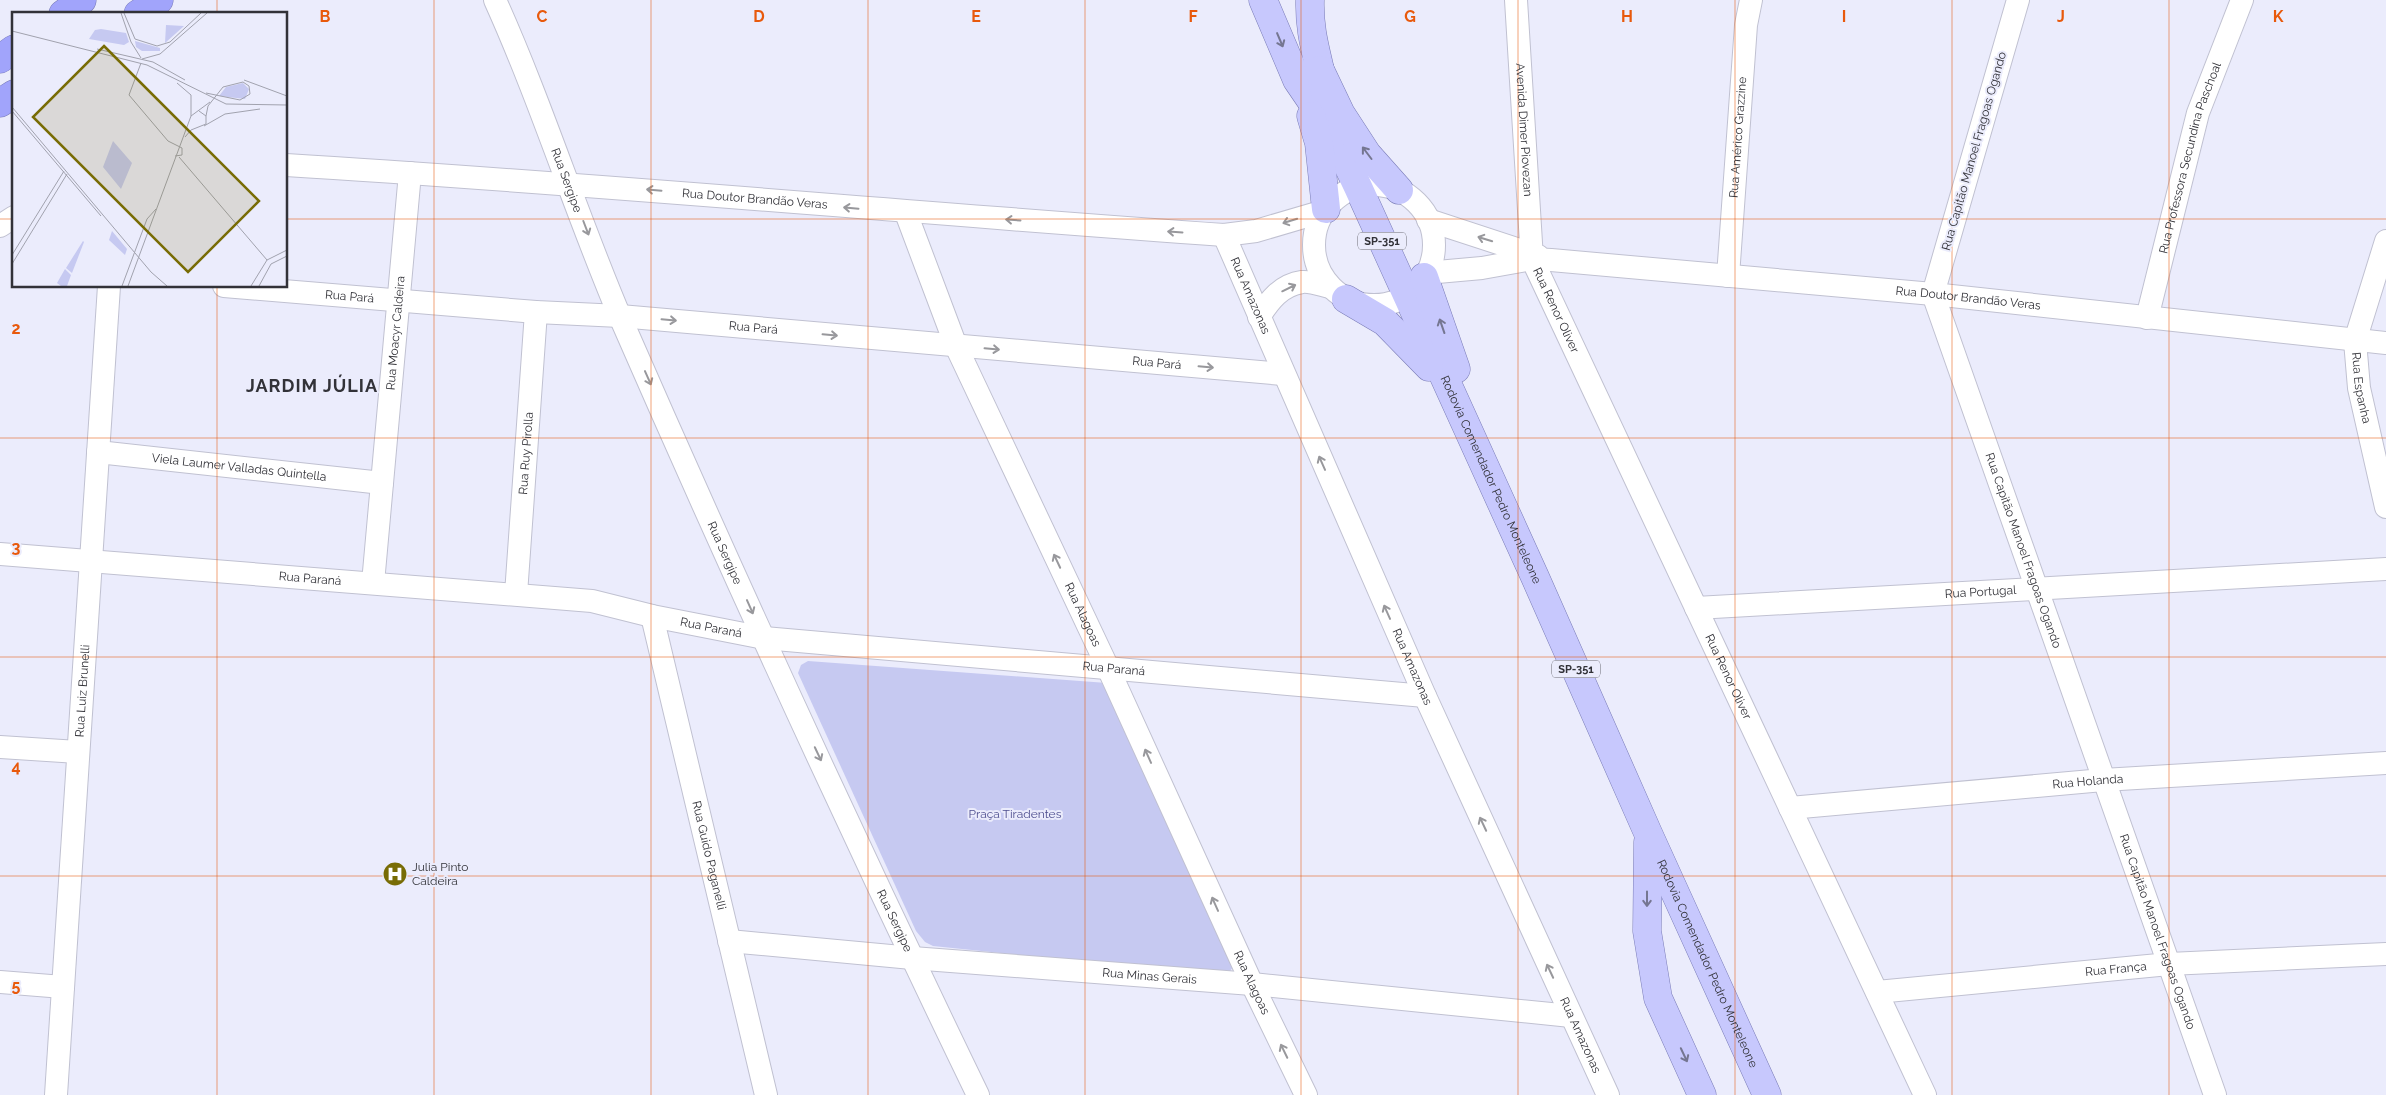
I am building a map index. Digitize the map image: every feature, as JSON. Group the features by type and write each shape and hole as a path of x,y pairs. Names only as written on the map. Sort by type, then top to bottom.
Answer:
{"highway":[{"path":"66,12 82,0"},
{"path":"141,12 159,0"},
{"path":"0,59 12,50"},
{"path":"0,103 12,95"}],"main road":[{"name":"Rodovia Comendador Pedro Monteleone","path":"1263,0 1308,75 1358,187 1419,282 1453,400 1767,1095"},
{"name":"Rodovia Comendador Pedro Monteleone","path":"1308,75 1313,47 1310,0"},
{"path":"1308,75 1341,114 1367,154 1399,190"},
{"path":"1308,75 1310,111 1319,144 1325,210"},
{"path":"1419,282 1502,505"},
{"path":"1338,293 1385,322 1403,338 1434,372 1453,400"},
{"name":"Rodovia Comendador Pedro Monteleone","path":"1648,833 1647,931 1658,998 1702,1095"}],"street":[{"name":"Rua Sergipe","path":"495,0 620,316 764,638 912,958 978,1095"},
{"name":"Avenida Dimer Piovezan","path":"1516,0 1538,258"},
{"name":"Rua Américo Grazzine","path":"1728,276 1746,24 1751,0"},
{"name":"Rua Capitão Manoel Fragoas Ogando","path":"2018,0 1934,294 2215,1095"},
{"name":"Rua Professora Secundina Paschoal","path":"2147,318 2198,113 2242,0"},
{"name":"Rua Doutor Brandão Veras","path":"288,165 568,183 906,212 1224,235 1256,231 1325,210"},
{"name":"Rua Moacyr Caldeira","path":"372,583 410,172"},
{"path":"1338,293 1318,269 1314,250 1316,229 1325,210 1339,196 1358,187 1371,185 1399,190 1416,202 1428,220 1434,239 1432,259 1419,282"},
{"name":"Rua Alagoas","path":"906,212 956,346 1108,668 1252,984 1306,1095"},
{"path":"0,226 12,218"},
{"name":"Rua Doutor Brandão Veras","path":"1428,220 1538,258 1934,294 2386,343"},
{"name":"Rua Amazonas","path":"1224,235 1424,696 1608,1095"},
{"name":"Rua Espanha","path":"2386,241 2355,341 2359,388 2386,507"},
{"path":"1259,317 1270,299 1288,287 1303,282 1338,293 1366,305 1387,304 1419,282 1538,258"},
{"name":"Rua Renor Oliver","path":"1538,258 1696,608 1925,1095"},
{"name":"Rua Luiz Brunelli","path":"56,1095 109,288"},
{"name":"Rua Pará","path":"247,288 536,312 620,316 1283,374"},
{"name":"Rua Ruy Pirolla","path":"516,594 536,312"},
{"name":"Viela Laumer Valladas Quintella","path":"98,452 382,483"},
{"name":"Rua Paraná","path":"0,554 592,601 652,616 764,638 1424,696"},
{"name":"Rua Portugal","path":"1696,608 2386,570"},
{"name":"Rua Guido Paganelli","path":"652,616 766,1095"},
{"path":"0,747 78,752"},
{"name":"Rua Holanda","path":"1790,808 2103,780 2386,763"},
{"name":"Rua Minas Gerais","path":"729,941 912,958 1252,984 1571,1016"},
{"name":"Rua França","path":"1876,992 2169,964 2386,954"},
{"path":"0,982 63,987"}],"green space":[{"name":"Praça Tiradentes","path":"808,661 1107,683 1234,965 1229,973 1221,976 933,946 925,942 916,931 798,673 801,665"}],"place":[{"name":"Julia Pinto Caldeira","path":"395,874"}],"district":[{"name":"JARDIM JÚLIA","path":"312,386"}]}
